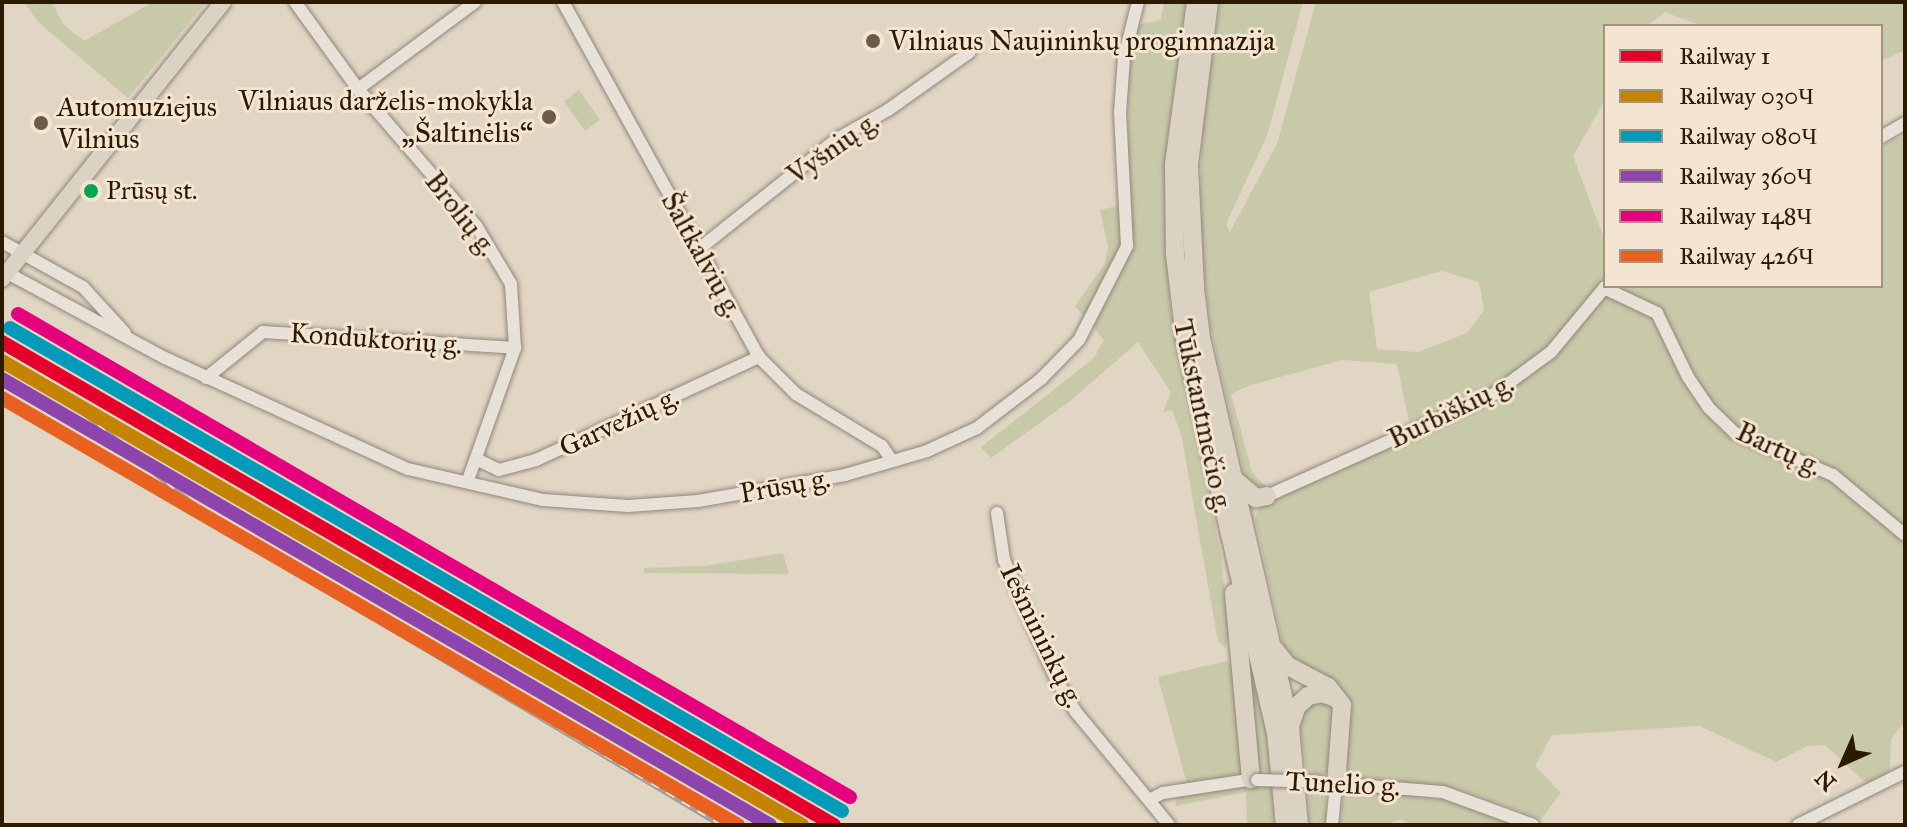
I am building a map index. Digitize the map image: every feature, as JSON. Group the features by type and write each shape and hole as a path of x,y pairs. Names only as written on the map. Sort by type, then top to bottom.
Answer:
{"highway":[{"name":"Tūkstantmečio g.","path":"1193,2 1174,165 1175,254 1185,339 1229,543 1276,732 1285,825"},
{"name":"Tūkstantmečio g.","path":"1209,2 1189,165 1191,256 1201,338 1290,728 1299,825"},
{"path":"1235,480 1256,498 1267,496"},
{"path":"1245,526 1267,496"},
{"path":"1229,543 1254,780"},
{"path":"1271,641 1283,661 1328,687 1339,700 1343,710 1328,783"},
{"path":"1290,728 1297,706 1308,696 1322,693 1339,700"}],"main road":[{"path":"3,274 223,2"}],"street":[{"name":"Brolių g.","path":"295,2 358,89 497,256 516,302 515,348 468,480"},
{"path":"358,89 475,2"},
{"name":"Šaltkalvių g.","path":"563,2 759,357 796,394 882,446 892,461"},
{"name":"Prūsų g.","path":"3,274 206,378 387,462 562,503 661,505 786,486 892,461 952,441 1034,385 1079,340 1118,271 1127,246 1120,169 1122,85 1138,2"},
{"name":"Vyšnių g.","path":"699,249 837,139 970,52"},
{"path":"1883,136 1905,123"},
{"name":"Prūsų g.","path":"2,242 83,287 130,339"},
{"path":"78,311 85,304 83,287"},
{"name":"Burbiškių g.","path":"1267,496 1494,394 1551,352 1604,288"},
{"name":"Bartų g.","path":"1607,288 1657,313 1688,377 1735,433 1833,475 1905,535"},
{"name":"Konduktorių g.","path":"206,378 263,332 515,348"},
{"name":"Garvežių g.","path":"499,470 592,437 759,357"},
{"path":"476,459 499,470 495,488"},
{"name":"Iešmininkų g.","path":"997,513 1004,560 1056,679 1076,712 1169,825"},
{"path":"1798,825 1905,772"},
{"name":"Tunelio g.","path":"1149,800 1163,793 1254,780 1328,783 1443,792 1533,825"},
{"path":"1328,783 1332,825"}],"green space":[{"path":"24,2 52,2 63,24 84,41 153,2 206,2 128,98 38,22"},
{"path":"1164,2 1186,2 1166,150 1170,305 1221,555 1229,638 1225,648 1218,641 1181,434 1172,410 1163,412 1171,392 1138,342 1069,402 991,458 981,447 1094,358 1104,340 1075,306 1105,263 1108,247 1100,210 1126,204 1130,53 1137,25 1161,20"},
{"path":"1220,2 1303,2 1267,136 1226,224 1230,232 1277,144 1316,2 1905,2 1905,50 1883,60 1883,24 1697,24 1665,12 1650,24 1603,24 1603,104 1573,156 1603,236 1603,288 1883,288 1883,145 1905,135 1905,721 1891,739 1890,768 1884,777 1866,783 1825,745 1807,746 1776,762 1700,726 1552,735 1535,766 1561,793 1541,819 1464,791 1347,777 1349,711 1285,653 1255,519 1258,509 1280,496 1412,437 1397,364 1342,360 1251,385 1231,394 1252,472 1266,487 1247,486 1210,325 1200,229 1202,132","holes":["1442,271 1479,282 1484,310 1467,333 1418,352 1377,349 1369,292"]},
{"path":"579,90 600,120 585,131 564,101"},
{"path":"783,553 789,574 644,573 644,568 704,566"},
{"path":"1241,614 1262,707 1272,772 1257,769"},
{"path":"1227,661 1235,665 1242,775 1187,784 1158,677"},
{"path":"1323,697 1334,708 1331,767 1325,774 1307,774 1299,718 1304,702"},
{"path":"1249,784 1273,786 1274,825 1247,825 1246,792 1175,806 1178,794"},
{"path":"1308,788 1326,793 1326,825 1309,825"},
{"path":"1351,790 1434,797 1526,825 1408,825 1402,819 1384,825 1340,825 1343,795"}],"railway":[{"path":"2,357 57,390 192,504 280,562 721,825"}],"rail line":[{"name":"148Ч","path":"18,314 850,797"},
{"name":"080Ч","path":"10,328 842,811"},
{"name":"1","path":"2,342 834,825"},
{"name":"030Ч","path":"2,361 802,825"},
{"name":"360Ч","path":"2,379 770,825"},
{"name":"426Ч","path":"2,398 738,825"}],"place":[{"name":"Vilniaus Naujininkų progimnazija","path":"873,41"},
{"name":"Vilniaus darželis-mokykla „Šaltinėlis“","path":"549,117"},
{"name":"Automuziejus Vilnius","path":"41,123"},
{"name":"Prūsų st.","path":"91,191"}]}
